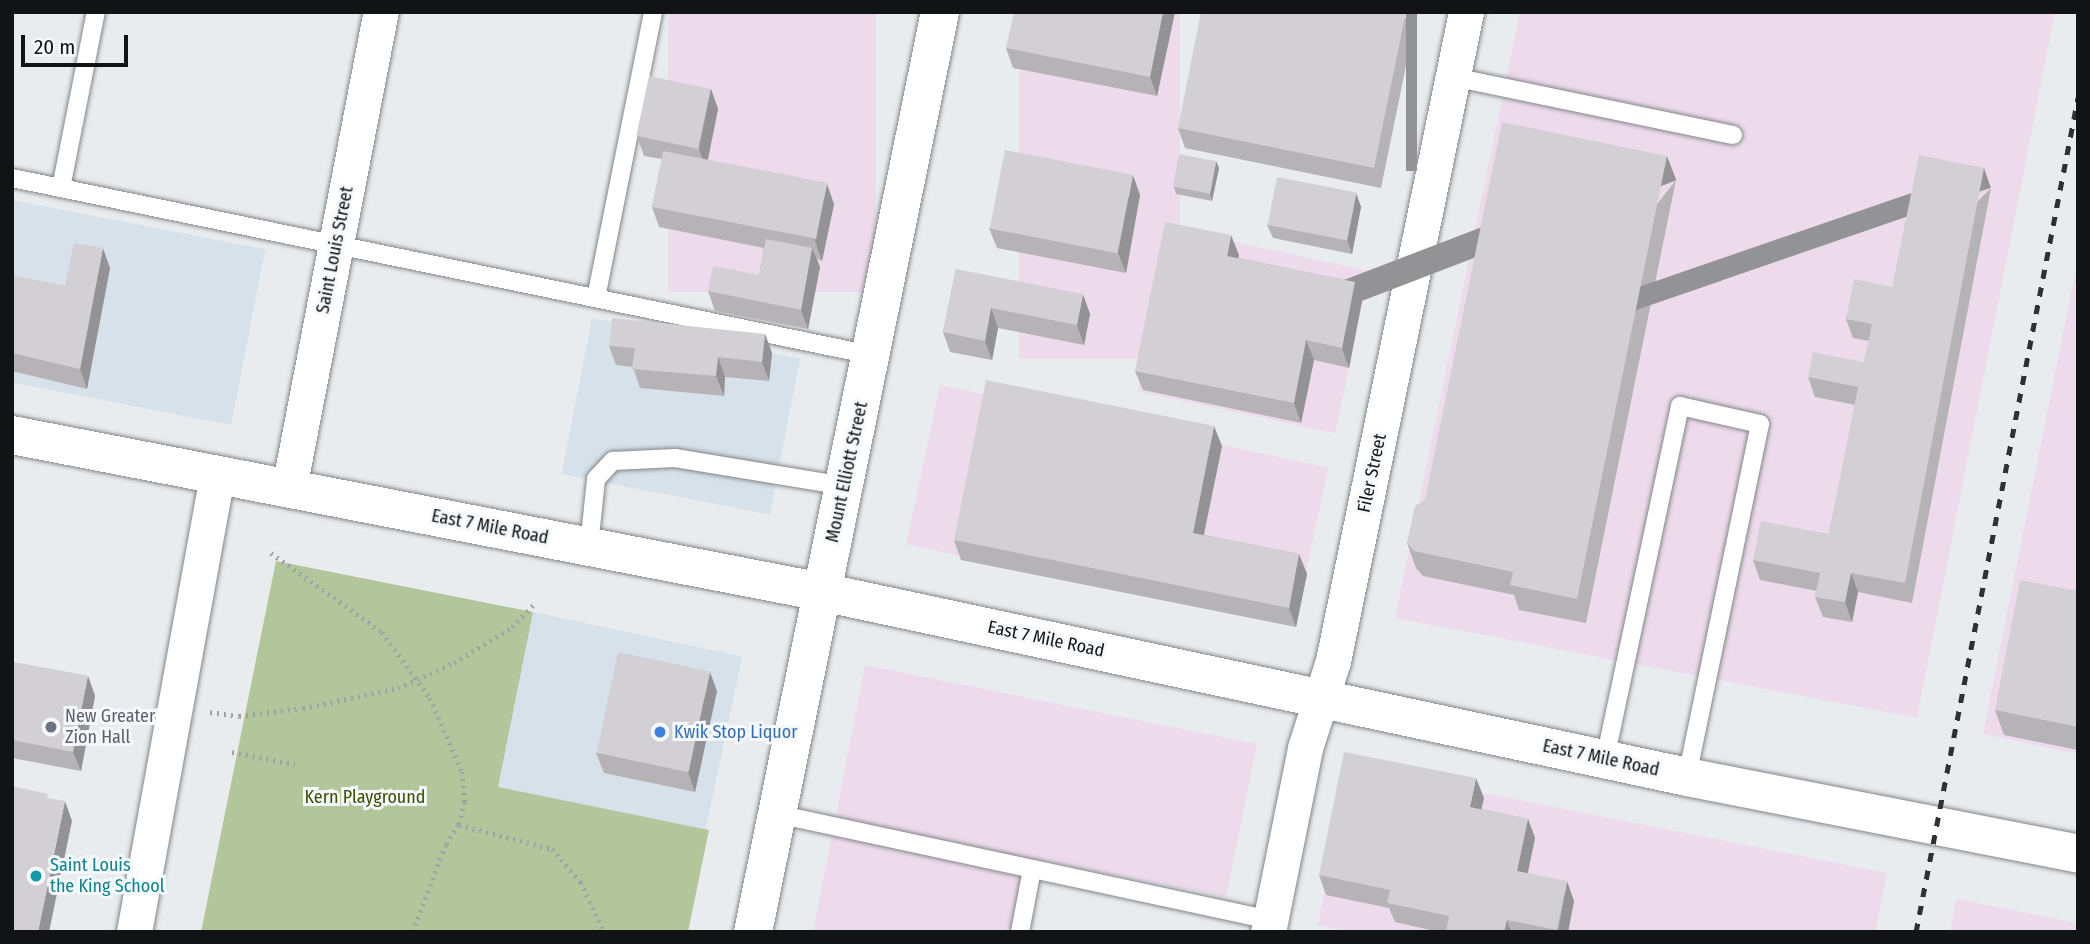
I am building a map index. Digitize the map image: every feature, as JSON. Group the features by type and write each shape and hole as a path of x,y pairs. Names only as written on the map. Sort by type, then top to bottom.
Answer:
{"street":[{"name":"Saint Louis Street","path":"289,488 382,12"},
{"name":"Mount Elliott Street","path":"753,932 940,12"},
{"name":"Filer Street","path":"1269,926 1319,696 1333,661 1466,12"},
{"name":"East 7 Mile Road","path":"12,435 822,592 1319,696 1687,777 2078,854"},
{"path":"134,932 216,474"}],"lane":[{"path":"61,188 96,12"},
{"path":"596,298 653,12"},
{"path":"1453,77 1733,135"},
{"path":"12,178 871,355"},
{"path":"1605,759 1680,406 1760,424 1687,777"},
{"path":"589,546 596,480 613,461 675,458 844,486"},
{"path":"777,814 1032,869 1269,926"},
{"path":"1020,932 1032,869"}],"path":[{"path":"271,553 382,632 418,679 462,772 465,802 459,825 446,845 413,932"},
{"path":"175,706 239,716 317,705 398,688 512,627 533,604"},
{"path":"232,752 295,764"},
{"path":"459,825 552,849 581,882 604,932"}],"shaded area":[{"path":"668,12 876,12 876,292 668,292"},
{"path":"1019,12 1180,12 1180,359 1019,359"},
{"path":"1520,12 2055,12 1917,718 1395,618"},
{"path":"12,200 265,249 231,425 12,382"},
{"path":"1172,229 1370,271 1335,433 1137,391"},
{"path":"2078,259 2078,754 1983,734"},
{"path":"592,318 800,358 770,515 562,474"},
{"path":"940,385 1328,468 1294,627 906,544"},
{"path":"533,612 742,656 705,832 496,787"},
{"path":"865,665 1257,744 1226,897 1029,858 1013,932 813,932"},
{"path":"1348,766 1887,873 1875,932 1351,932 1318,925"},
{"path":"1956,899 2078,923 2078,932 1950,932"}],"green space":[{"name":"Kern Playground","path":"276,561 533,612 498,787 709,830 688,932 201,932"}],"building":[{"path":"1014,12 1163,12 1150,77 1006,48"},
{"path":"1201,12 1406,12 1374,168 1178,128"},
{"path":"649,76 711,89 698,149 636,136"},
{"path":"1502,122 1667,156 1577,599 1510,585 1513,572 1414,551 1407,543 1415,506 1425,500"},
{"path":"1005,150 1133,175 1117,253 990,229"},
{"path":"663,151 827,183 816,239 652,207"},
{"path":"1179,154 1216,161 1210,194 1173,186"},
{"path":"1919,155 1984,168 1905,583 1851,573 1845,602 1815,597 1820,573 1753,560 1761,521 1829,534 1858,387 1808,377 1813,352 1864,362 1872,324 1846,319 1854,279 1892,287"},
{"path":"1277,177 1357,192 1347,241 1268,225"},
{"path":"1165,222 1231,235 1227,256 1355,282 1342,348 1306,340 1294,403 1135,371"},
{"path":"766,239 812,248 801,310 708,291 713,266 759,275"},
{"path":"74,243 103,248 80,369 12,353 12,276 65,286"},
{"path":"956,269 1083,294 1077,325 991,308 985,341 943,332"},
{"path":"612,318 765,334 762,362 718,357 716,376 632,369 635,348 609,346"},
{"path":"986,380 1214,426 1193,533 1299,554 1289,608 954,540"},
{"path":"2020,580 2078,591 2078,727 1995,710"},
{"path":"618,652 710,672 689,772 597,753"},
{"name":"New Greater Zion Hall","path":"12,662 88,676 73,752 12,740"},
{"path":"1344,752 1476,778 1470,807 1528,819 1517,871 1567,881 1557,930 1507,920 1504,932 1446,932 1449,916 1387,903 1390,890 1319,875"},
{"name":"Saint Louis the King School","path":"12,786 48,794 47,798 65,801 38,932 12,932"}],"railway":[{"path":"1916,932 2078,98"}],"place":[{"name":"New Greater Zion Hall","path":"51,727"},
{"name":"Kwik Stop Liquor","path":"660,732"},
{"name":"Saint Louis the King School","path":"36,876"}]}
